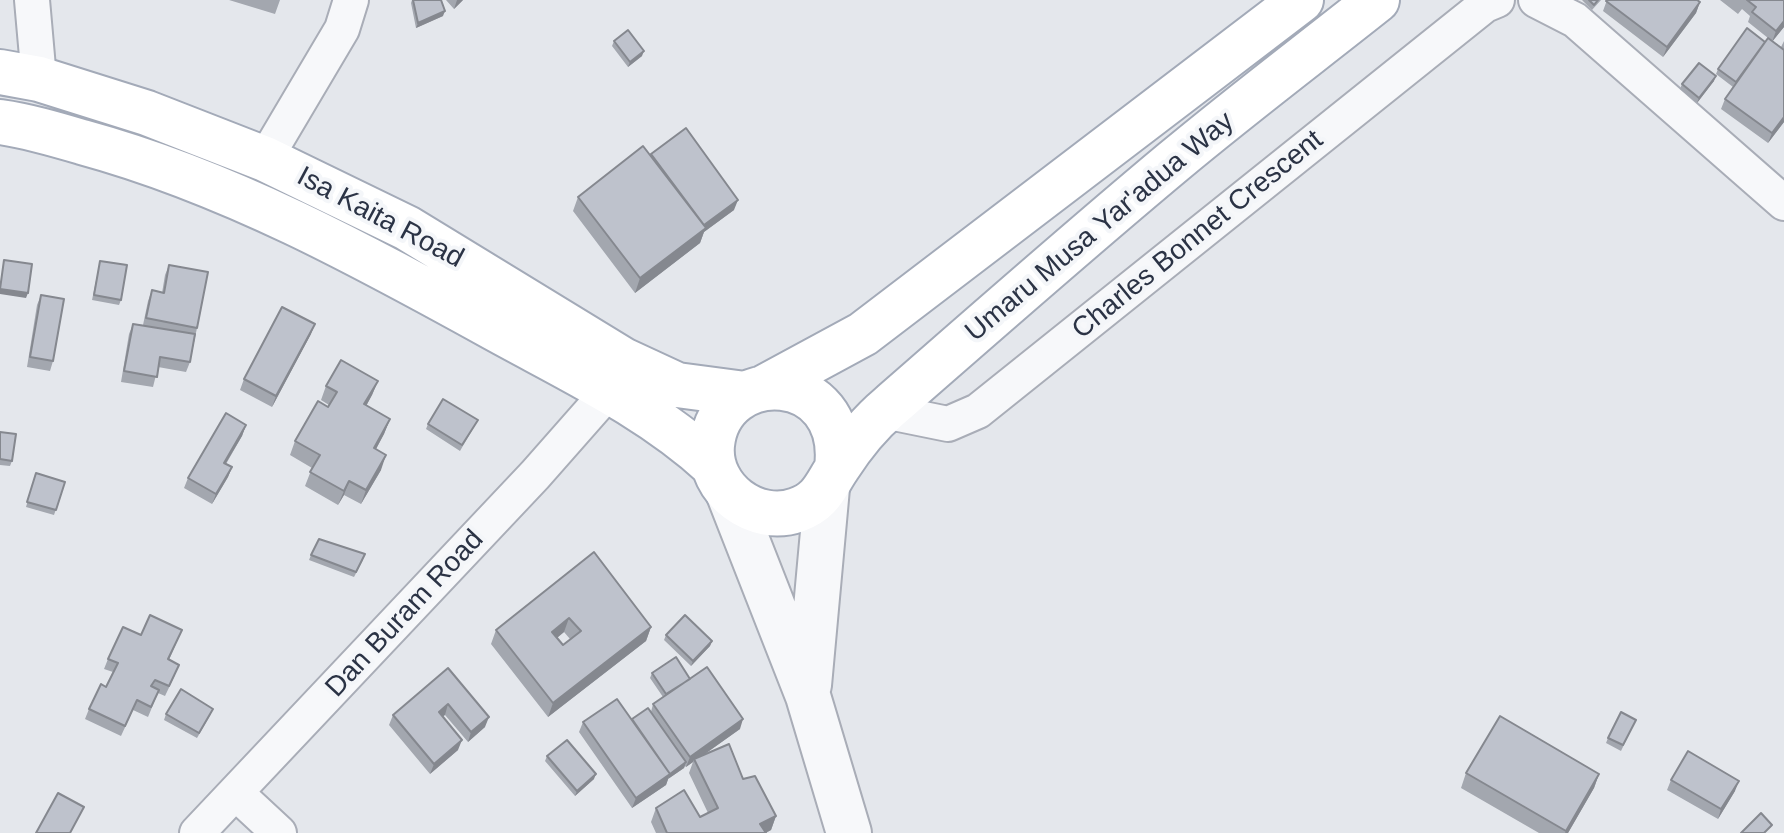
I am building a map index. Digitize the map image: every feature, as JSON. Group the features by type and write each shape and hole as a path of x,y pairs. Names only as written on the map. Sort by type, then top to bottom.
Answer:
{"main road":[{"name":"Umaru Musa Yar'adua Way","path":"755,391 863,334 1301,0"},
{"name":"Umaru Musa Yar'adua Way","path":"832,478 884,411 1174,161 1377,0"},
{"name":"Isa Kaita Road","path":"19,76 147,113 265,159 407,228 623,360 677,385 755,391"},
{"name":"Isa Kaita Road","path":"0,122 22,125 124,153 243,197 382,265 609,391 683,437 721,479"},
{"path":"787,387 807,394 824,408 834,426 839,447 832,478 814,501 797,510 779,514 760,512 742,505 721,479 712,445 718,425 729,407 755,391 787,387"}],"street":[{"path":"19,76 32,0"},
{"path":"265,159 342,29 351,0"},
{"name":"Charles Bonnet Crescent","path":"884,411 948,424 978,411 1485,5 1497,0"},
{"path":"1536,0 1575,20 1784,203"},
{"name":"Dan Buram Road","path":"197,833 535,475 609,391"},
{"name":"Isa Kaita Road","path":"808,696 832,478"},
{"name":"Isa Kaita Road","path":"721,479 808,696 849,833"},
{"path":"237,794 279,833"}],"building":[{"path":"413,0 441,0 445,11 418,23"},
{"path":"1607,0 1697,0 1700,2 1667,47"},
{"path":"1747,0 1784,0 1784,21 1776,31 1752,12 1756,7"},
{"path":"1747,28 1765,42 1736,82 1718,69"},
{"path":"628,30 644,51 630,62 614,41"},
{"path":"1768,38 1784,50 1784,117 1772,133 1725,99"},
{"path":"1699,63 1716,76 1699,98 1682,84"},
{"path":"686,128 738,200 704,225 651,154"},
{"path":"643,146 706,228 640,278 578,197"},
{"path":"4,260 32,264 28,293 0,289"},
{"path":"100,261 127,265 121,300 94,295"},
{"path":"169,265 208,272 197,328 146,318 152,290 164,293"},
{"path":"41,295 64,299 53,361 30,357"},
{"path":"282,307 315,324 276,396 244,379"},
{"path":"133,324 195,334 190,362 160,357 157,377 124,371"},
{"path":"341,360 378,381 364,404 390,419 374,448 386,455 366,490 349,481 344,491 310,472 320,455 295,441 318,401 328,407 337,392 326,386"},
{"path":"443,399 478,420 462,445 428,424"},
{"path":"226,413 246,425 224,463 232,467 216,494 188,478"},
{"path":"0,432 16,434 12,461 0,459"},
{"path":"36,473 65,482 56,510 27,502"},
{"path":"319,539 365,554 356,572 311,555"},
{"path":"594,552 651,627 553,703 496,630","holes":["569,618 581,631 563,645 552,632"]},
{"path":"150,615 182,630 168,659 179,665 169,686 155,680 151,686 159,690 151,707 137,700 125,726 89,709 101,684 106,687 118,663 108,659 123,627 141,635"},
{"path":"685,615 712,641 693,661 666,635"},
{"path":"676,657 690,679 666,694 652,673"},
{"path":"707,667 743,719 690,757 653,704"},
{"path":"448,668 489,717 471,732 448,704 439,712 462,740 434,764 393,715"},
{"path":"181,689 213,709 199,733 166,714"},
{"path":"617,699 670,774 636,798 583,722"},
{"path":"648,708 686,762 670,774 632,719"},
{"path":"1621,712 1636,720 1623,745 1608,738"},
{"path":"1500,716 1599,774 1566,831 1466,773"},
{"path":"567,740 596,774 577,791 547,756"},
{"path":"729,744 743,779 755,776 776,816 760,824 766,833 667,833 656,808 684,790 700,817 718,808 694,759"},
{"path":"1688,751 1739,781 1721,809 1671,780"},
{"path":"58,793 84,807 70,833 36,833"},
{"path":"1761,813 1772,825 1764,833 1741,833"}]}
